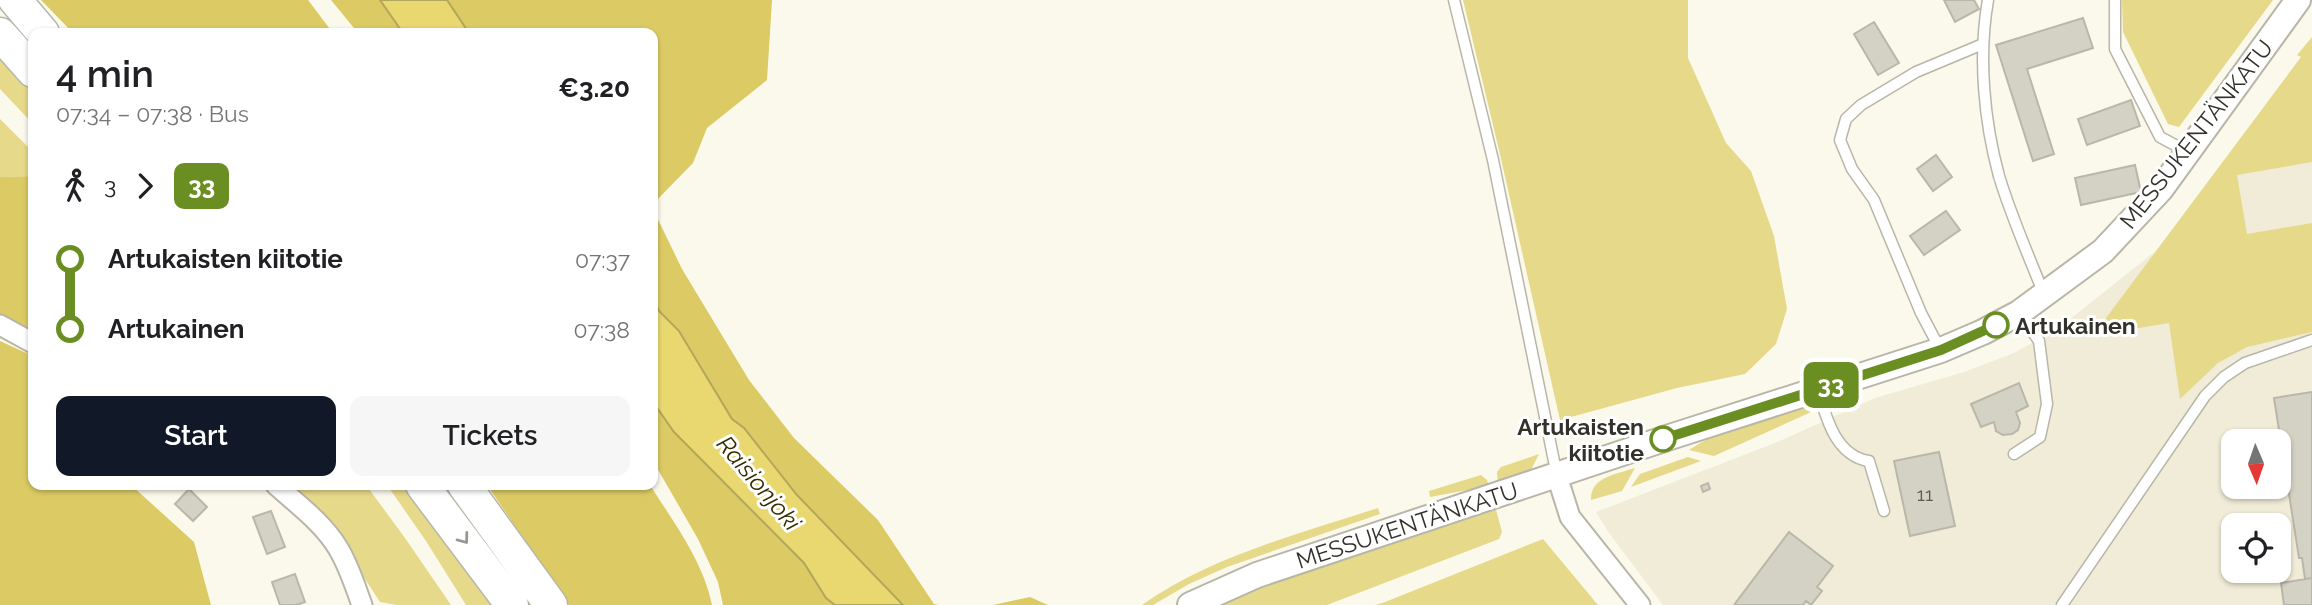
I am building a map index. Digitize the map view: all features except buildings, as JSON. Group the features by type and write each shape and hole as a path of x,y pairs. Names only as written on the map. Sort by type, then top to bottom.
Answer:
{"main road":[{"path":"15,0 39,28"},
{"path":"0,34 28,65"},
{"path":"426,490 512,605"},
{"path":"468,490 551,605"}],"street":[{"name":"MESSUKENTÄNKATU","path":"1190,605 1257,575 1941,350 2019,313 2104,251 2161,189 2298,0"},
{"path":"0,325 28,340"},
{"path":"1557,476 1570,517 1640,605"},
{"path":"281,490 321,526 338,548 362,605"}],"lane":[{"path":"1454,0 1493,160 1557,476"},
{"path":"1988,0 1983,28 1986,103 1999,173 2011,213 2045,296"},
{"path":"2115,0 2115,49 2160,137 2188,152"},
{"path":"1941,350 1921,313 1874,200 1852,169 1840,140 1846,119 1861,105 1916,72 1983,44"},
{"path":"2014,454 2040,437 2047,404 2039,341 2019,313"},
{"path":"2062,605 2205,396 2224,377 2245,363 2312,340"},
{"path":"1818,390 1838,442 1859,460 1869,461 1884,510"}],"shaded area":[{"path":"41,0 308,0 329,28 68,28"},
{"path":"331,0 380,0 400,28 354,28"},
{"path":"447,0 772,0 767,80 707,128 693,163 658,199 658,28 466,28"},
{"path":"1463,0 1688,0 1688,58 1726,143 1751,171 1774,236 1787,309 1776,344 1745,374 1677,388 1560,420"},
{"path":"2122,0 2273,0 2179,127 2168,124 2123,32"},
{"path":"2312,37 2312,162 2237,175 2247,234 2312,223 2312,332 2247,347 2218,363 2180,399 2169,323 2109,333 2106,318 2301,57 2297,55"},
{"path":"2312,45 2312,605 1663,605 1596,512 1775,443 1875,398 1964,372 2014,353 2060,327 2157,250"},
{"path":"0,51 28,82 28,119 0,89"},
{"path":"0,119 28,147 28,176 0,177"},
{"path":"28,176 28,328 0,314 0,177"},
{"path":"658,219 682,269 749,380 794,438 878,520 934,604 939,605 903,605 797,495 744,428 732,419 679,331 659,311"},
{"path":"0,341 28,354 28,490 137,490 194,542 211,605 0,605"},
{"path":"1811,403 1816,406 1809,413 1714,456 1689,450 1717,434"},
{"path":"658,409 674,432 804,563 826,598 835,605 723,605 718,582 698,539 658,470"},
{"path":"1539,454 1531,470 1498,483 1497,472 1501,467"},
{"path":"1688,457 1701,461 1631,487 1640,474"},
{"path":"1635,468 1622,491 1591,500 1592,492 1600,481"},
{"path":"1481,475 1489,486 1430,497 1429,491"},
{"path":"298,490 370,490 451,605 397,605 380,602 325,518"},
{"path":"390,490 411,490 497,605 466,605"},
{"path":"490,490 653,490 695,558 712,605 569,605"},
{"path":"1495,506 1502,532 1499,539 1327,605 1213,605 1249,589"},
{"path":"1378,508 1380,514 1227,567 1189,584 1153,605 1142,605 1197,573 1226,560"},
{"path":"1543,539 1598,605 1375,605 1385,602"},
{"path":"1030,597 1048,605 993,605"}],"water":[{"path":"380,0 447,0 466,28 400,28"},
{"name":"Raisionjoki","path":"658,309 679,331 732,419 744,428 797,495 903,605 835,605 826,598 804,563 674,432 658,409"}],"bus line":[{"name":"33","path":"1663,439 1941,350 1996,325"}],"place":[{"name":"Artukainen","path":"1996,325"},
{"name":"Artukaisten kiitotie","path":"1663,439"}]}
